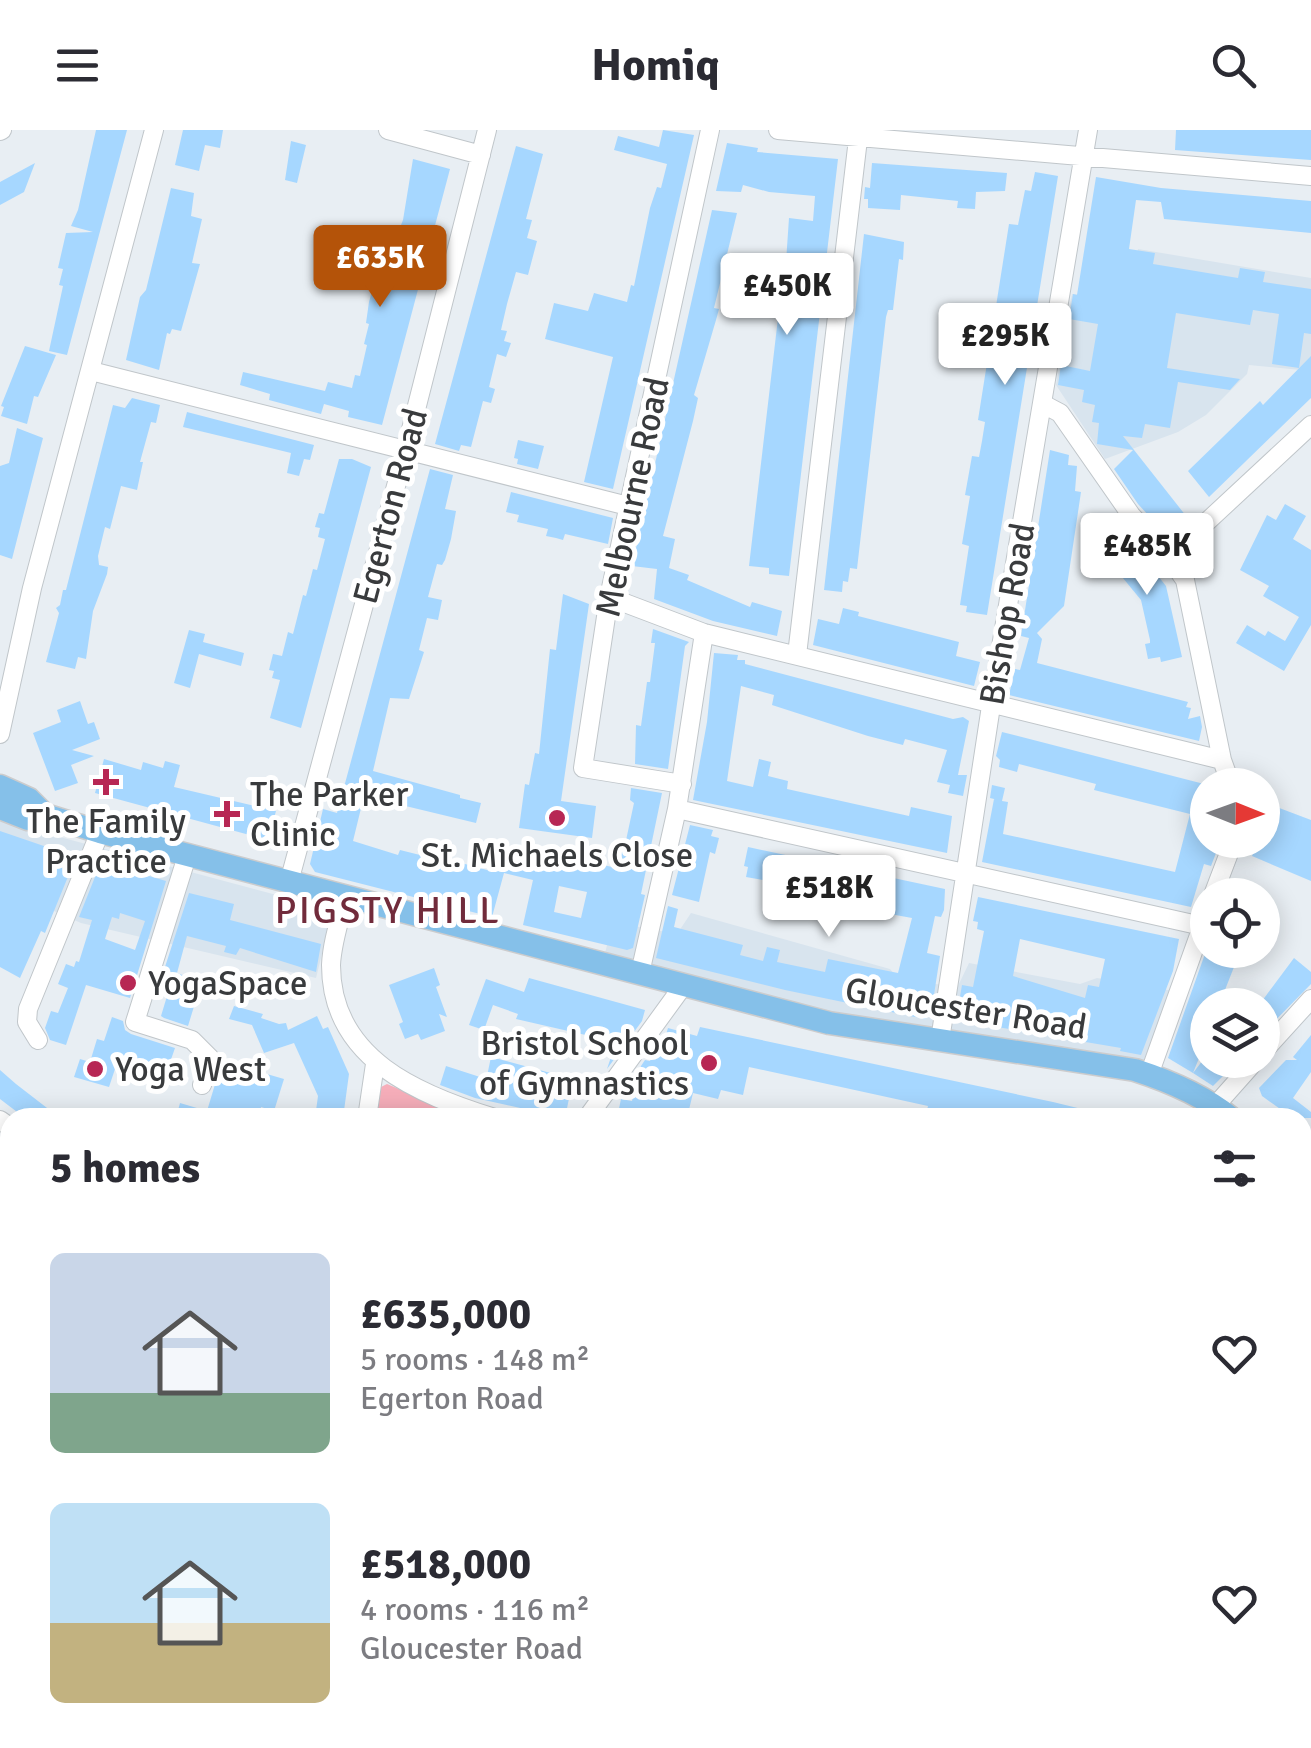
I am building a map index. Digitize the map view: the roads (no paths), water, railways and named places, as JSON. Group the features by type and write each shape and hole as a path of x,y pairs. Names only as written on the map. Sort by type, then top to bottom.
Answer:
{"main road":[{"name":"Gloucester Road","path":"0,786 29,799 45,815 188,856 830,1022 1070,1058 1149,1074 1218,1108"},
{"name":"Gloucester Road","path":"0,808 28,819 45,815"}],"street":[{"path":"0,734 28,604 154,130"},
{"path":"388,130 481,154"},
{"name":"Egerton Road","path":"289,882 487,130"},
{"name":"Melbourne Road","path":"682,784 583,768 609,597 710,130"},
{"path":"778,130 1311,176"},
{"name":"Bishop Road","path":"940,1040 991,706 1088,130"},
{"path":"797,656 858,139"},
{"path":"91,371 628,506"},
{"path":"1043,404 1060,412 1131,515 1185,580 1225,768"},
{"path":"1169,557 1311,425"},
{"path":"609,597 704,633 1222,760"},
{"path":"640,973 682,784 704,633"},
{"path":"677,809 967,874 1190,915"},
{"path":"38,1040 27,1022 28,1009 100,832"},
{"path":"188,856 136,1022 192,1040 210,1058 202,1085"},
{"path":"346,896 332,965 334,996 347,1026 375,1064 461,1108"},
{"path":"1149,1074 1190,958"},
{"path":"594,1108 683,986"},
{"path":"1280,1033 1311,999"},
{"path":"368,1108 375,1064"},
{"path":"1226,1108 1245,1078"}],"place":[{"name":"The Family Practice","path":"106,782"},
{"name":"The Parker Clinic","path":"227,814"},
{"name":"St. Michaels Close","path":"557,818"},
{"name":"YogaSpace","path":"128,983"},
{"name":"Bristol School of Gymnastics","path":"709,1063"},
{"name":"Yoga West","path":"95,1069"}],"district":[{"name":"PIGSTY HILL","path":"388,910"}]}
